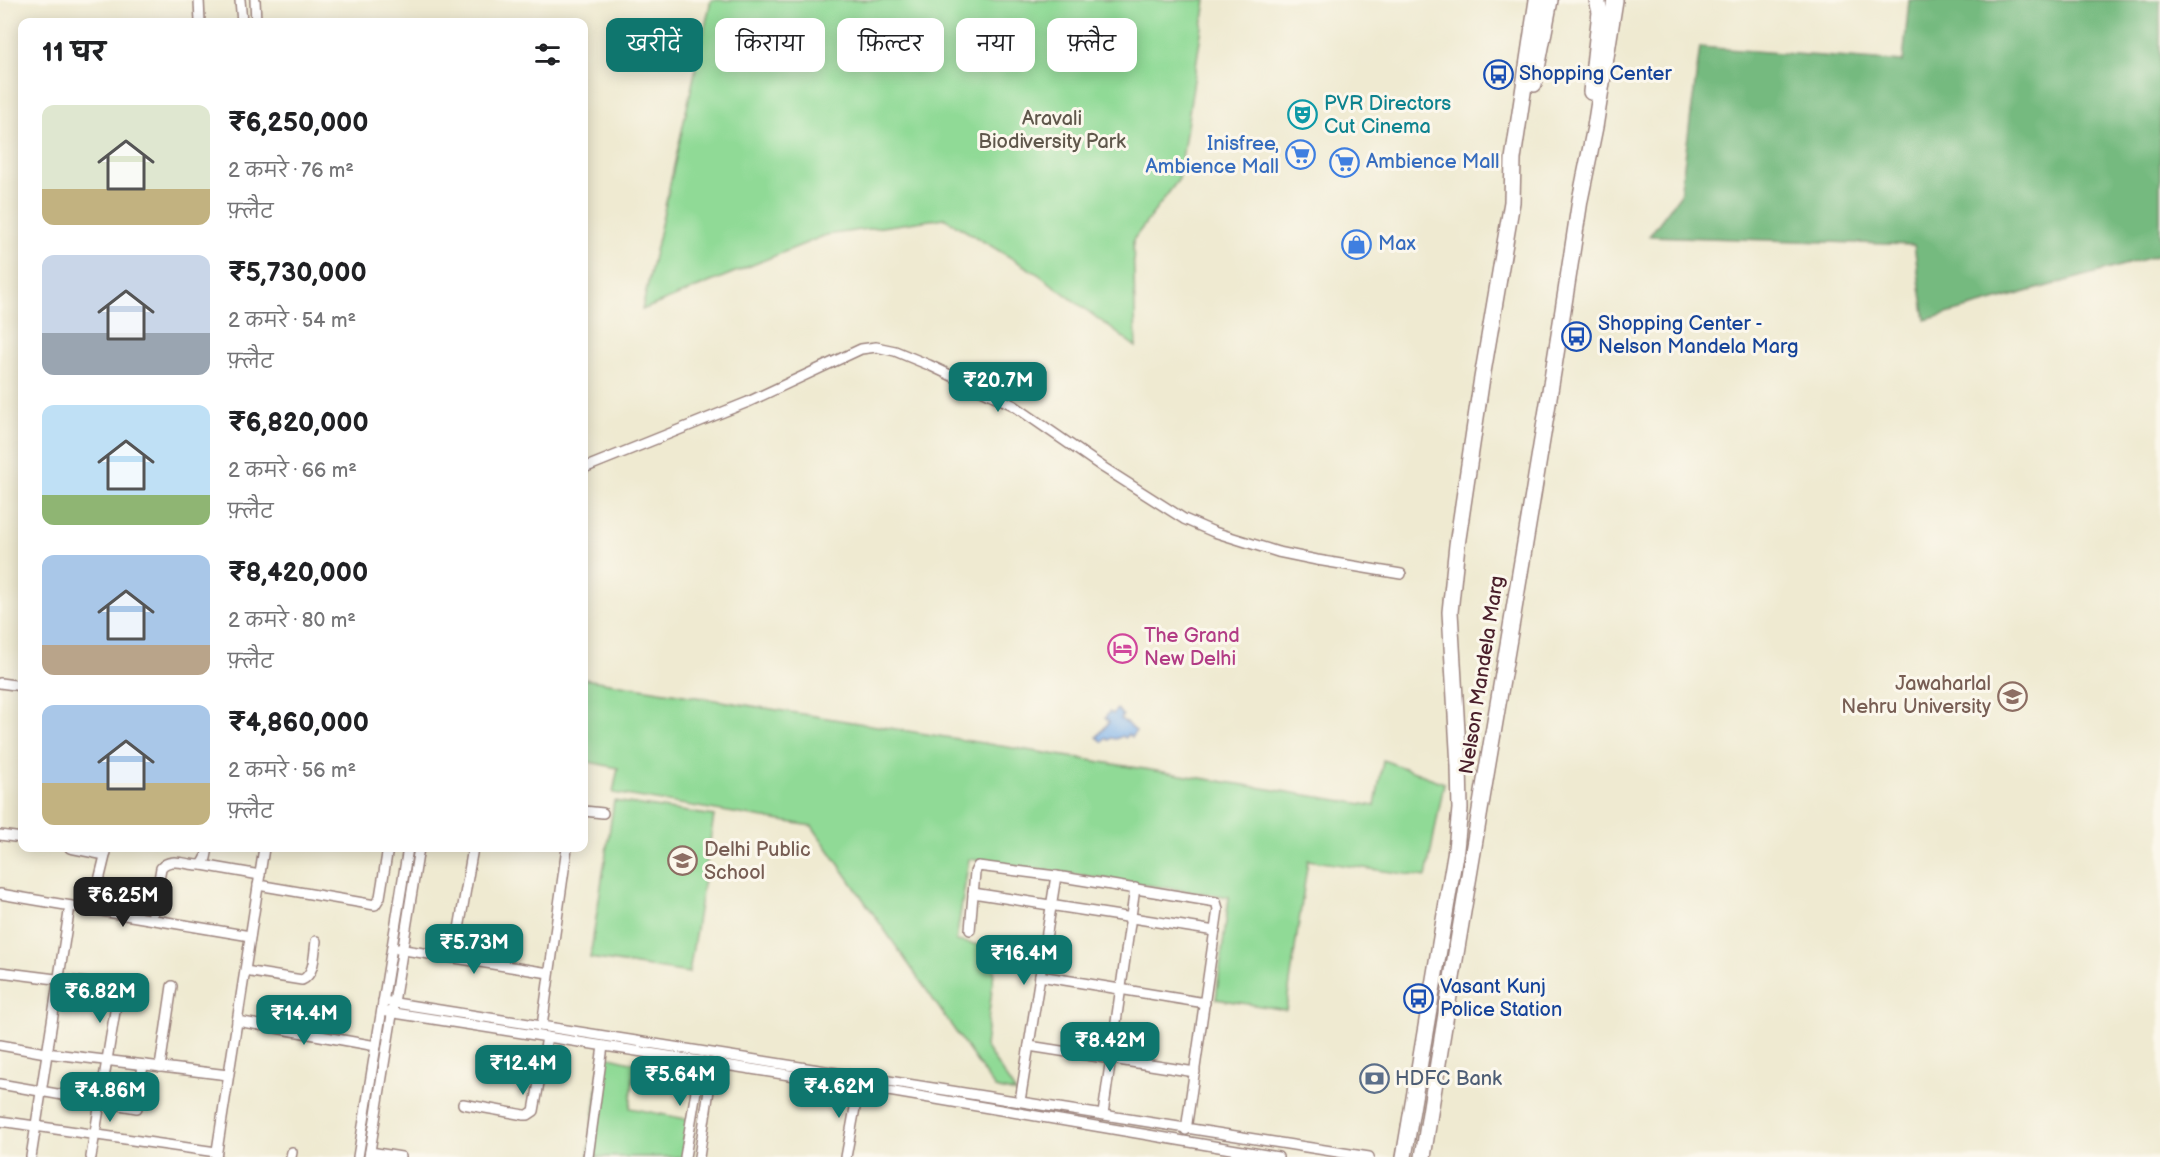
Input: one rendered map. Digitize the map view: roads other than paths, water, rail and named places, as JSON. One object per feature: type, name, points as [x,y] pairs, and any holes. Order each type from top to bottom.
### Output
[{"type":"main road","name":"Nelson Mandela Marg","points":[[1512,202],[1513,159],[1537,0]]},
{"type":"main road","name":"Nelson Mandela Marg","points":[[1404,1157],[1456,849],[1460,809],[1450,612],[1457,545],[1512,202],[1550,0]]},
{"type":"main road","name":"Nelson Mandela Marg","points":[[1580,200],[1600,12],[1598,0]]},
{"type":"main road","name":"Nelson Mandela Marg","points":[[1423,1157],[1615,0]]},
{"type":"street","points":[[199,0],[200,18]]},
{"type":"street","points":[[240,0],[242,18]]},
{"type":"street","points":[[255,0],[256,18]]},
{"type":"street","points":[[588,466],[748,402],[846,355],[861,349],[876,347],[895,351],[929,364],[1013,405],[1104,468],[1184,519],[1214,532],[1278,552],[1401,574]]},
{"type":"street","points":[[0,682],[18,685]]},
{"type":"street","points":[[588,811],[603,813]]},
{"type":"street","points":[[0,835],[18,837]]},
{"type":"street","points":[[92,909],[106,852]]},
{"type":"street","points":[[202,866],[207,852]]},
{"type":"street","points":[[0,1121],[216,1155],[263,852]]},
{"type":"street","points":[[258,885],[375,905],[380,897],[387,852]]},
{"type":"street","points":[[358,1157],[407,852]]},
{"type":"street","points":[[401,1157],[370,1154],[418,852]]},
{"type":"street","points":[[454,958],[472,852]]},
{"type":"street","points":[[542,1026],[566,852]]},
{"type":"street","points":[[152,919],[160,868],[164,864],[173,862],[260,875]]},
{"type":"street","points":[[970,930],[975,870],[978,866],[1213,900],[1218,909],[1185,1140]]},
{"type":"street","points":[[1020,1101],[1056,876]]},
{"type":"street","points":[[1103,1114],[1135,888]]},
{"type":"street","points":[[973,893],[1215,931]]},
{"type":"street","points":[[0,894],[250,936]]},
{"type":"street","points":[[32,1157],[70,906]]},
{"type":"street","points":[[244,970],[306,979],[311,972],[316,941]]},
{"type":"street","points":[[392,949],[549,973]]},
{"type":"street","points":[[0,974],[59,978],[119,987],[91,1157]]},
{"type":"street","points":[[1040,976],[1205,1003]]},
{"type":"street","points":[[160,1067],[172,986]]},
{"type":"street","points":[[382,1006],[547,1037],[859,1086],[1278,1157]]},
{"type":"street","points":[[393,1008],[542,1026],[1369,1157]]},
{"type":"street","points":[[237,1020],[376,1046]]},
{"type":"street","points":[[463,1104],[524,1115],[532,1113],[547,1037]]},
{"type":"street","points":[[0,1045],[228,1076]]},
{"type":"street","points":[[588,1157],[603,1046]]},
{"type":"street","points":[[1029,1046],[1195,1072]]},
{"type":"street","points":[[685,1157],[701,1061]]},
{"type":"street","points":[[699,1157],[713,1063]]},
{"type":"street","points":[[0,1084],[137,1108],[143,1065]]},
{"type":"street","points":[[846,1157],[859,1086]]},
{"type":"street","points":[[1069,1108],[1070,1122]]},
{"type":"water","points":[[1117,709],[1123,715],[1121,719],[1136,731],[1131,737],[1128,734],[1125,738],[1122,736],[1109,740],[1106,738],[1103,742],[1097,737],[1109,722],[1105,718],[1109,712],[1113,714]]},
{"type":"place","name":"Shopping Center","points":[[1498,74]]},
{"type":"place","name":"PVR Directors Cut Cinema","points":[[1303,115]]},
{"type":"place","name":"Inisfree, Ambience Mall","points":[[1300,155]]},
{"type":"place","name":"Ambience Mall","points":[[1345,162]]},
{"type":"place","name":"Max","points":[[1357,244]]},
{"type":"place","name":"Shopping Center - Nelson Mandela Marg","points":[[1577,336]]},
{"type":"place","name":"The Grand New Delhi","points":[[1123,648]]},
{"type":"place","name":"Jawaharlal Nehru University","points":[[2012,696]]},
{"type":"place","name":"Delhi Public School","points":[[683,861]]},
{"type":"place","name":"Vasant Kunj Police Station","points":[[1419,998]]},
{"type":"place","name":"HDFC Bank","points":[[1374,1079]]},
{"type":"park label","name":"Aravali Biodiversity Park","points":[[1052,130]]}]
